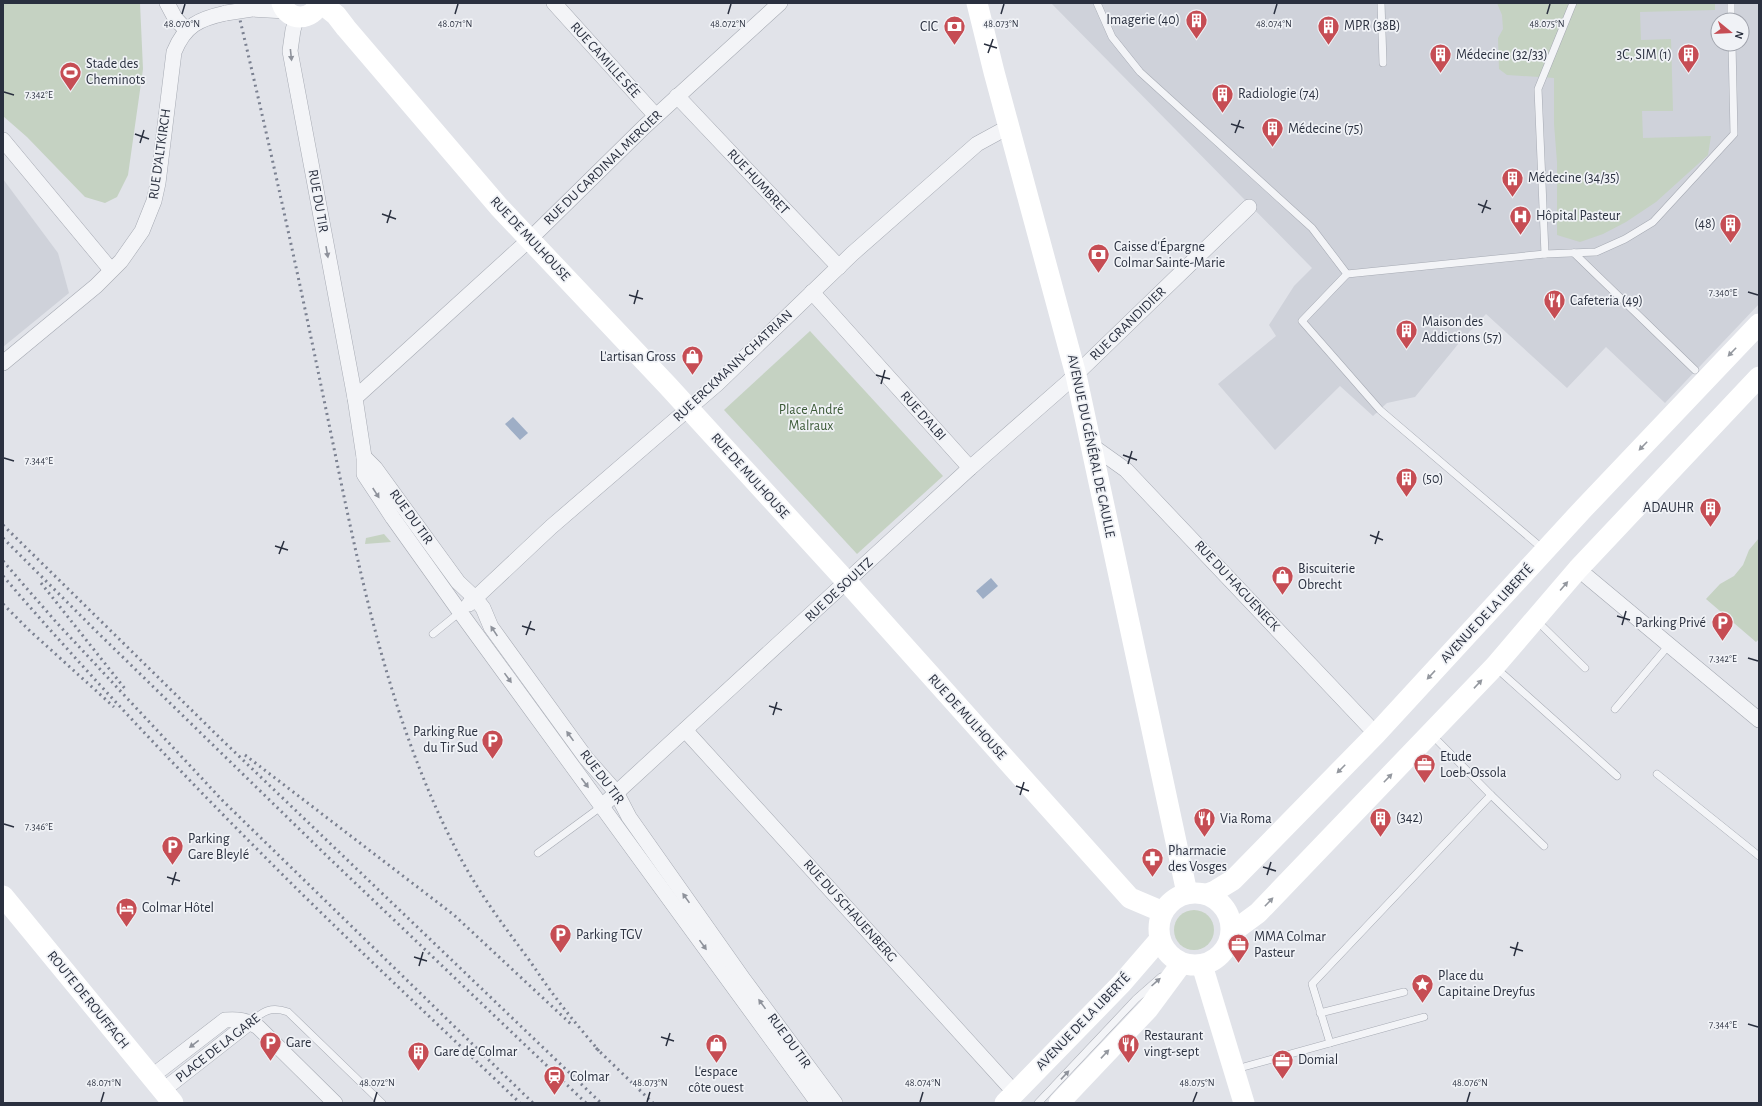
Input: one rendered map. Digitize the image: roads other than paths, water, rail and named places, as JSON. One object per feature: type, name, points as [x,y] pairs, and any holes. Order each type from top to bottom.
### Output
[{"type":"main road","name":"AVENUE DU GÉNÉRAL DE GAULLE","points":[[978,3],[994,72],[1010,126],[1076,374],[1091,445],[1197,893]]},
{"type":"main road","name":"RUE DE MULHOUSE","points":[[302,9],[336,14],[346,28],[499,207],[689,409],[847,582],[1130,898],[1163,912]]},
{"type":"main road","name":"AVENUE DE LA LIBERTÉ","points":[[1197,893],[1215,891],[1233,880],[1376,734],[1584,508],[1759,324]]},
{"type":"main road","points":[[1059,1103],[1148,1009],[1187,963],[1222,954],[1232,934],[1258,913],[1495,666],[1578,569],[1759,377]]},
{"type":"main road","points":[[1232,934],[1227,909],[1197,893],[1177,897],[1169,904],[1163,912],[1159,933],[1160,939],[1167,952],[1187,963],[1234,1069],[1244,1103]]},
{"type":"main road","name":"ROUTE DE ROUFFACH","points":[[3,896],[162,1090]]},
{"type":"main road","name":"AVENUE DE LA LIBERTÉ","points":[[1010,1098],[1122,983],[1160,939]]},
{"type":"street","points":[[167,3],[175,18],[186,30]]},
{"type":"street","name":"RUE CAMILLE SÉE","points":[[554,3],[656,116]]},
{"type":"street","name":"RUE DU CARDINAL MERCIER","points":[[355,398],[530,239],[656,116],[776,4]]},
{"type":"street","name":"RUE D'ALTKIRCH","points":[[3,363],[96,286],[121,261],[142,231],[154,201],[158,183],[173,58],[179,40],[186,30],[207,17],[256,6],[302,9]]},
{"type":"street","name":"RUE DU TIR","points":[[302,9],[293,30],[290,51],[355,398],[364,457],[364,474],[460,612],[602,806],[739,984],[813,1086],[834,1103]]},
{"type":"street","name":"RUE HUMBRET","points":[[677,96],[839,267]]},
{"type":"street","name":"RUE ERCKMANN-CHATRIAN","points":[[460,612],[551,527],[717,384],[839,267],[977,144],[1010,126]]},
{"type":"street","points":[[3,140],[111,270]]},
{"type":"street","name":"RUE GRANDIDIER","points":[[1076,374],[1249,207]]},
{"type":"street","name":"RUE D'ALBI","points":[[812,292],[970,468]]},
{"type":"street","name":"RUE DE SOULTZ","points":[[602,806],[970,468],[1076,374]]},
{"type":"street","name":"RUE DU HAGUENECK","points":[[1091,445],[1126,470],[1376,734]]},
{"type":"street","name":"RUE DU TIR","points":[[364,457],[375,468],[458,582],[483,608],[491,627],[586,758],[616,792],[629,817],[739,984]]},
{"type":"street","points":[[1578,569],[1759,720]]},
{"type":"street","name":"RUE DU SCHAUENBERG","points":[[685,730],[1010,1098]]},
{"type":"street","points":[[250,1022],[258,1027],[336,1103]]},
{"type":"street","name":"PLACE DE LA GARE","points":[[162,1090],[250,1022]]},
{"type":"street","name":"RUE DU TIR","points":[[813,1086],[818,1103]]},
{"type":"lane","points":[[1097,3],[1112,37],[1140,72],[1312,228],[1347,274]]},
{"type":"lane","points":[[1381,3],[1383,63]]},
{"type":"lane","points":[[1545,254],[1538,89],[1573,3]]},
{"type":"lane","points":[[1546,551],[1380,410],[1302,321],[1347,274],[1545,254],[1596,252],[1625,239],[1653,222],[1734,134],[1732,52]]},
{"type":"lane","points":[[1574,253],[1695,370]]},
{"type":"lane","points":[[433,634],[460,612]]},
{"type":"lane","points":[[1535,619],[1585,668]]},
{"type":"lane","points":[[1615,709],[1669,645]]},
{"type":"lane","points":[[1495,666],[1618,776]]},
{"type":"lane","points":[[1430,734],[1544,846]]},
{"type":"lane","points":[[1657,774],[1759,856]]},
{"type":"lane","points":[[1330,1043],[1312,984],[1491,795]]},
{"type":"lane","points":[[538,853],[602,806]]},
{"type":"lane","points":[[1038,1103],[1136,999],[1187,963]]},
{"type":"lane","points":[[1320,1013],[1404,992]]},
{"type":"lane","name":"PLACE DE LA GARE","points":[[250,1022],[263,1012],[277,1008],[288,1012],[382,1103]]},
{"type":"lane","points":[[1234,1069],[1424,1018]]},
{"type":"water","points":[[513,417],[528,433],[520,440],[505,424]]},
{"type":"water","points":[[991,578],[998,586],[983,599],[976,591]]},
{"type":"railway","points":[[236,3],[292,248],[361,573],[392,690],[412,748],[434,804],[461,859],[476,885],[552,993],[599,1051]]},
{"type":"railway","points":[[3,525],[220,738],[601,1103]]},
{"type":"railway","points":[[3,538],[95,630],[328,857],[586,1103]]},
{"type":"railway","points":[[3,561],[56,622],[223,801],[533,1103]]},
{"type":"railway","points":[[3,576],[111,697],[222,814],[325,917],[520,1103]]},
{"type":"railway","points":[[41,583],[126,690]]},
{"type":"railway","points":[[3,604],[29,630],[114,707]]},
{"type":"railway","points":[[245,755],[454,915],[573,1026]]},
{"type":"railway","points":[[596,1048],[653,1103]]},
{"type":"place","name":"Imagerie (40)","points":[[1196,40]]},
{"type":"place","name":"CIC","points":[[954,46]]},
{"type":"place","name":"MPR (38B)","points":[[1328,46]]},
{"type":"place","name":"Médecine (32/33)","points":[[1440,74]]},
{"type":"place","name":"3C, SIM (1)","points":[[1688,74]]},
{"type":"place","name":"Stade des Cheminots","points":[[71,92]]},
{"type":"place","name":"Radiologie (74)","points":[[1223,114]]},
{"type":"place","name":"Médecine (75)","points":[[1273,148]]},
{"type":"place","name":"Médecine (34/35)","points":[[1513,198]]},
{"type":"place","name":"Hôpital Pasteur","points":[[1520,236]]},
{"type":"place","name":"(48)","points":[[1731,244]]},
{"type":"place","name":"Caisse d'Épargne Colmar Sainte-Marie","points":[[1099,274]]},
{"type":"place","name":"Cafeteria (49)","points":[[1555,320]]},
{"type":"place","name":"Maison des Addictions (57)","points":[[1406,350]]},
{"type":"place","name":"L'artisan Gross","points":[[692,376]]},
{"type":"place","name":"(50)","points":[[1406,498]]},
{"type":"place","name":"ADAUHR","points":[[1710,528]]},
{"type":"place","name":"Biscuiterie Obrecht","points":[[1282,596]]},
{"type":"place","name":"Parking Privé","points":[[1722,642]]},
{"type":"place","name":"Parking Rue du Tir Sud","points":[[493,760]]},
{"type":"place","name":"Etude Loeb-Ossola","points":[[1424,784]]},
{"type":"place","name":"Via Roma","points":[[1205,838]]},
{"type":"place","name":"(342)","points":[[1380,838]]},
{"type":"place","name":"Parking Gare Bleylé","points":[[172,866]]},
{"type":"place","name":"Pharmacie des Vosges","points":[[1153,878]]},
{"type":"place","name":"Colmar Hôtel","points":[[126,928]]},
{"type":"place","name":"Parking TGV","points":[[561,954]]},
{"type":"place","name":"MMA Colmar Pasteur","points":[[1239,964]]},
{"type":"place","name":"Place du Capitaine Dreyfus","points":[[1423,1004]]},
{"type":"place","name":"Gare","points":[[270,1062]]},
{"type":"place","name":"L'espace côte ouest","points":[[716,1064]]},
{"type":"place","name":"Restaurant vingt-sept","points":[[1129,1064]]},
{"type":"place","name":"Gare de Colmar","points":[[418,1072]]},
{"type":"place","name":"Domial","points":[[1282,1080]]},
{"type":"place","name":"Colmar","points":[[554,1096]]},
{"type":"park label","name":"Place André Malraux","points":[[811,418]]}]
